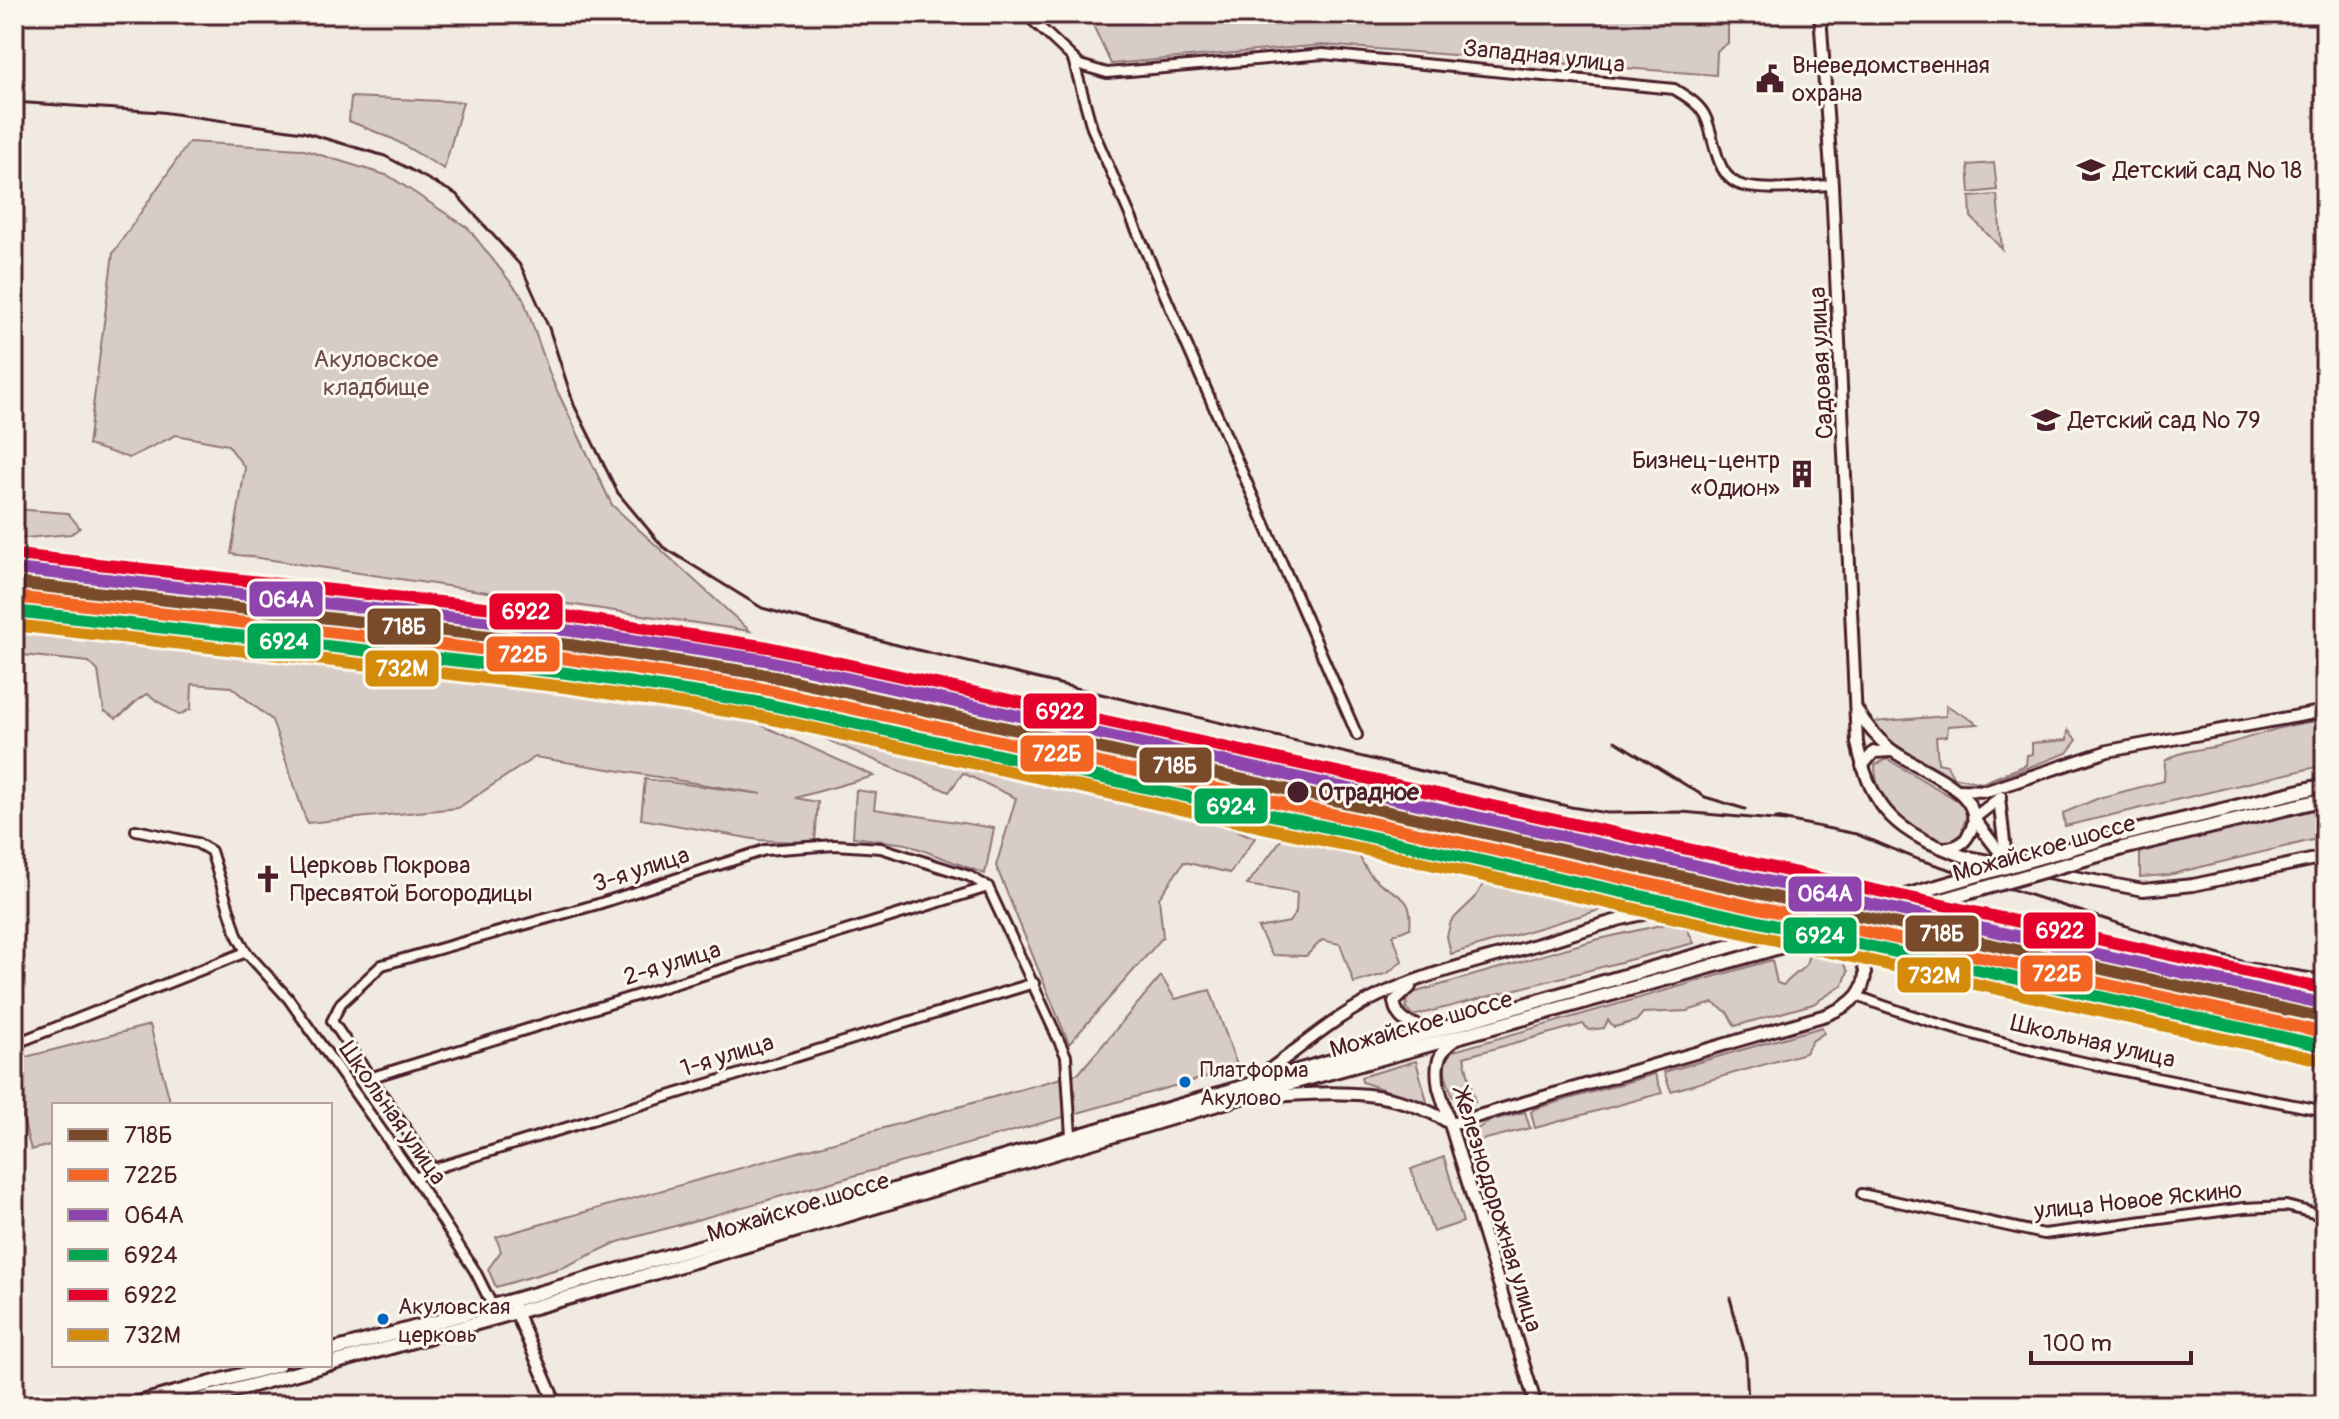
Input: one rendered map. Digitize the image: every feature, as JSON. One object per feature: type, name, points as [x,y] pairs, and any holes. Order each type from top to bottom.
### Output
[{"type":"main road","name":"Можайское шоссе","points":[[332,1363],[440,1333],[1071,1136],[1433,1029],[2100,840],[2325,785]]},
{"type":"main road","name":"Можайское шоссе","points":[[332,1350],[487,1308],[514,1308],[1238,1098],[2123,848],[2325,799]]},
{"type":"main road","points":[[131,1405],[271,1367]]},
{"type":"main road","name":"Можайское шоссе","points":[[181,1405],[317,1367]]},
{"type":"street","name":"Западная улица","points":[[1026,14],[1080,65],[1107,73],[1323,54],[1674,89],[1694,101],[1705,116],[1723,171],[1740,185],[1759,188],[1832,185]]},
{"type":"street","name":"Садовая улица","points":[[1820,14],[1832,185],[1857,743],[1872,792],[1894,822],[1938,847],[2143,890],[2193,885],[2325,857]]},
{"type":"street","points":[[1072,58],[1092,128],[1357,735]]},
{"type":"street","points":[[1857,710],[1891,751],[1957,790],[1971,805],[1974,818],[2008,862]]},
{"type":"street","points":[[1957,790],[1987,791],[2069,761],[2108,751],[2325,711]]},
{"type":"street","points":[[1862,766],[1874,752],[1891,751]]},
{"type":"street","points":[[1938,847],[1951,848],[1964,842],[1974,818],[2017,782]]},
{"type":"street","points":[[1999,798],[2008,862]]},
{"type":"street","name":"Школьная улица","points":[[136,830],[197,843],[211,851],[237,935],[246,952],[288,998],[415,1178],[475,1271],[487,1308]]},
{"type":"street","name":"3-я улица","points":[[369,1078],[332,1021],[341,1003],[382,965],[598,904],[765,850],[835,845],[881,848],[969,876],[988,887]]},
{"type":"street","points":[[988,887],[1066,1056],[1071,1136]]},
{"type":"street","name":"2-я улица","points":[[369,1078],[988,887]]},
{"type":"street","points":[[1238,1098],[1350,1092],[1393,1097],[1451,1124],[1826,1015],[1857,996],[1864,981],[1863,962],[1850,945],[1837,937],[1740,911],[1700,906],[1594,928],[1422,979],[1362,1004],[1250,1083]]},
{"type":"street","points":[[14,1044],[246,952]]},
{"type":"street","points":[[1422,979],[1401,993],[1394,1002],[1397,1014],[1408,1024],[1433,1029]]},
{"type":"street","name":"1-я улица","points":[[415,1178],[433,1169],[1034,983]]},
{"type":"street","name":"Школьная улица","points":[[1857,996],[1910,1016],[2006,1043],[2325,1111]]},
{"type":"street","name":"Железнодорожная улица","points":[[1461,1035],[1442,1048],[1438,1058],[1439,1088],[1536,1405]]},
{"type":"street","points":[[369,1078],[433,1169]]},
{"type":"street","name":"улица Новое Яскино","points":[[1862,1194],[2044,1234],[2244,1208],[2286,1206],[2325,1216]]},
{"type":"street","points":[[514,1308],[556,1405]]},
{"type":"green space","points":[[1088,14],[1757,14],[1757,20],[1728,25],[1728,43],[1717,51],[1716,75],[1323,45],[1111,64]]},
{"type":"green space","points":[[351,97],[463,102],[444,169],[393,139],[349,121]]},
{"type":"green space","name":"Акуловское кладбище","points":[[189,142],[301,149],[389,176],[468,228],[523,298],[552,380],[612,505],[750,631],[231,554],[245,468],[228,445],[176,435],[129,458],[88,445],[113,253]]},
{"type":"green space","points":[[1994,163],[1997,190],[1970,193],[1968,165]]},
{"type":"green space","points":[[1997,195],[2002,249],[1971,217],[1970,197]]},
{"type":"green space","points":[[14,509],[68,513],[80,528],[71,534],[14,539]]},
{"type":"green space","points":[[14,598],[625,674],[708,701],[874,776],[795,798],[818,802],[815,843],[759,840],[641,819],[645,779],[762,794],[535,757],[458,808],[307,823],[272,720],[231,687],[192,684],[191,709],[179,715],[147,694],[116,718],[104,711],[98,671],[89,662],[14,654]]},
{"type":"green space","points":[[717,674],[1044,749],[1255,838],[1230,873],[1184,862],[1159,898],[1163,937],[1069,1044],[996,866],[1016,798],[963,773],[949,792],[711,690]]},
{"type":"green space","points":[[1946,705],[1978,724],[1948,726],[1947,736],[1936,737],[1938,763],[1947,765],[1953,777],[1982,783],[2026,765],[2027,755],[2032,754],[2032,743],[2067,740],[2068,730],[2077,740],[2067,753],[1978,786],[1959,786],[1882,736],[1872,722],[1946,716]]},
{"type":"green space","points":[[2325,720],[2325,765],[2065,826],[2063,813],[2099,798],[2164,781],[2165,761],[2179,754]]},
{"type":"green space","points":[[1887,759],[1960,802],[1967,814],[1960,837],[1948,843],[1934,838],[1909,825],[1888,806],[1881,794],[1875,765]]},
{"type":"green space","points":[[856,790],[876,793],[874,809],[994,828],[985,874],[906,844],[853,837]]},
{"type":"green space","points":[[2325,806],[2325,837],[2168,875],[2140,877],[2140,851]]},
{"type":"green space","points":[[1284,836],[1353,836],[1368,871],[1405,901],[1409,907],[1410,928],[1393,935],[1402,961],[1388,973],[1354,983],[1340,944],[1322,940],[1306,956],[1272,955],[1258,928],[1289,922],[1296,912],[1297,893],[1247,885]]},
{"type":"green space","points":[[1505,860],[1665,883],[1671,891],[1670,895],[1603,909],[1451,954],[1447,936],[1451,921],[1475,898],[1495,864]]},
{"type":"green space","points":[[1683,920],[1694,943],[1413,1016],[1406,1008],[1407,999],[1413,993],[1595,940]]},
{"type":"green space","points":[[1826,946],[1836,951],[1848,971],[1843,985],[1813,1004],[1735,1026],[1727,1012],[1713,1003],[1687,1011],[1643,1013],[1636,1021],[1614,1027],[1608,1020],[1604,1028],[1589,1030],[1583,1024],[1464,1057],[1475,1102],[1453,1097],[1445,1068],[1450,1052],[1772,960],[1777,983],[1783,985],[1806,965],[1810,950]]},
{"type":"green space","points":[[1161,976],[1175,999],[1210,990],[1238,1068],[618,1242],[564,1267],[496,1287],[488,1269],[501,1251],[496,1237],[1079,1073]]},
{"type":"green space","points":[[150,1025],[170,1103],[52,1103],[52,1145],[31,1150],[14,1086],[14,1060]]},
{"type":"green space","points":[[1822,1027],[1824,1033],[1812,1041],[1805,1053],[1671,1091],[1664,1072]]},
{"type":"green space","points":[[1416,1061],[1428,1105],[1362,1082],[1361,1077]]},
{"type":"green space","points":[[1655,1074],[1662,1093],[1535,1128],[1531,1112],[1534,1109]]},
{"type":"green space","points":[[1525,1112],[1530,1128],[1470,1143],[1472,1132],[1492,1120]]},
{"type":"green space","points":[[1444,1157],[1463,1222],[1433,1232],[1411,1169]]},
{"type":"railway","points":[[14,102],[161,112],[303,132],[385,156],[456,194],[521,266],[549,328],[574,405],[618,493],[663,547],[762,608],[893,644],[1571,807],[1607,813],[1682,812],[1786,821]]},
{"type":"railway","points":[[1615,741],[1705,797],[1745,809]]},
{"type":"railway","points":[[1776,818],[1856,834],[1917,859],[2245,962],[2325,975]]},
{"type":"railway","points":[[1730,1298],[1746,1358],[1748,1405]]},
{"type":"transit line","name":"6922","points":[[17,555],[574,617],[768,647],[2325,989]]},
{"type":"transit line","name":"064А","points":[[16,569],[573,631],[765,660],[2325,1004]]},
{"type":"transit line","name":"718Б","points":[[14,583],[571,645],[762,674],[2325,1018]]},
{"type":"transit line","name":"722Б","points":[[14,597],[569,659],[759,688],[2322,1032]]},
{"type":"transit line","name":"6924","points":[[14,611],[567,673],[757,702],[2319,1045]]},
{"type":"transit line","name":"732М","points":[[14,625],[566,687],[754,715],[2316,1059]]},
{"type":"place","name":"Вневедомственная охрана","points":[[1770,79]]},
{"type":"place","name":"Детский сад № 18","points":[[2091,170]]},
{"type":"place","name":"Детский сад № 79","points":[[2046,420]]},
{"type":"place","name":"Бизнец-центр «Одион»","points":[[1802,474]]},
{"type":"place","name":"Отрадное","points":[[1298,792]]},
{"type":"place","name":"Церковь Покрова Пресвятой Богородицы","points":[[268,879]]},
{"type":"place","name":"Платформа Акулово","points":[[1185,1082]]},
{"type":"place","name":"Акуловская церковь","points":[[383,1319]]}]
